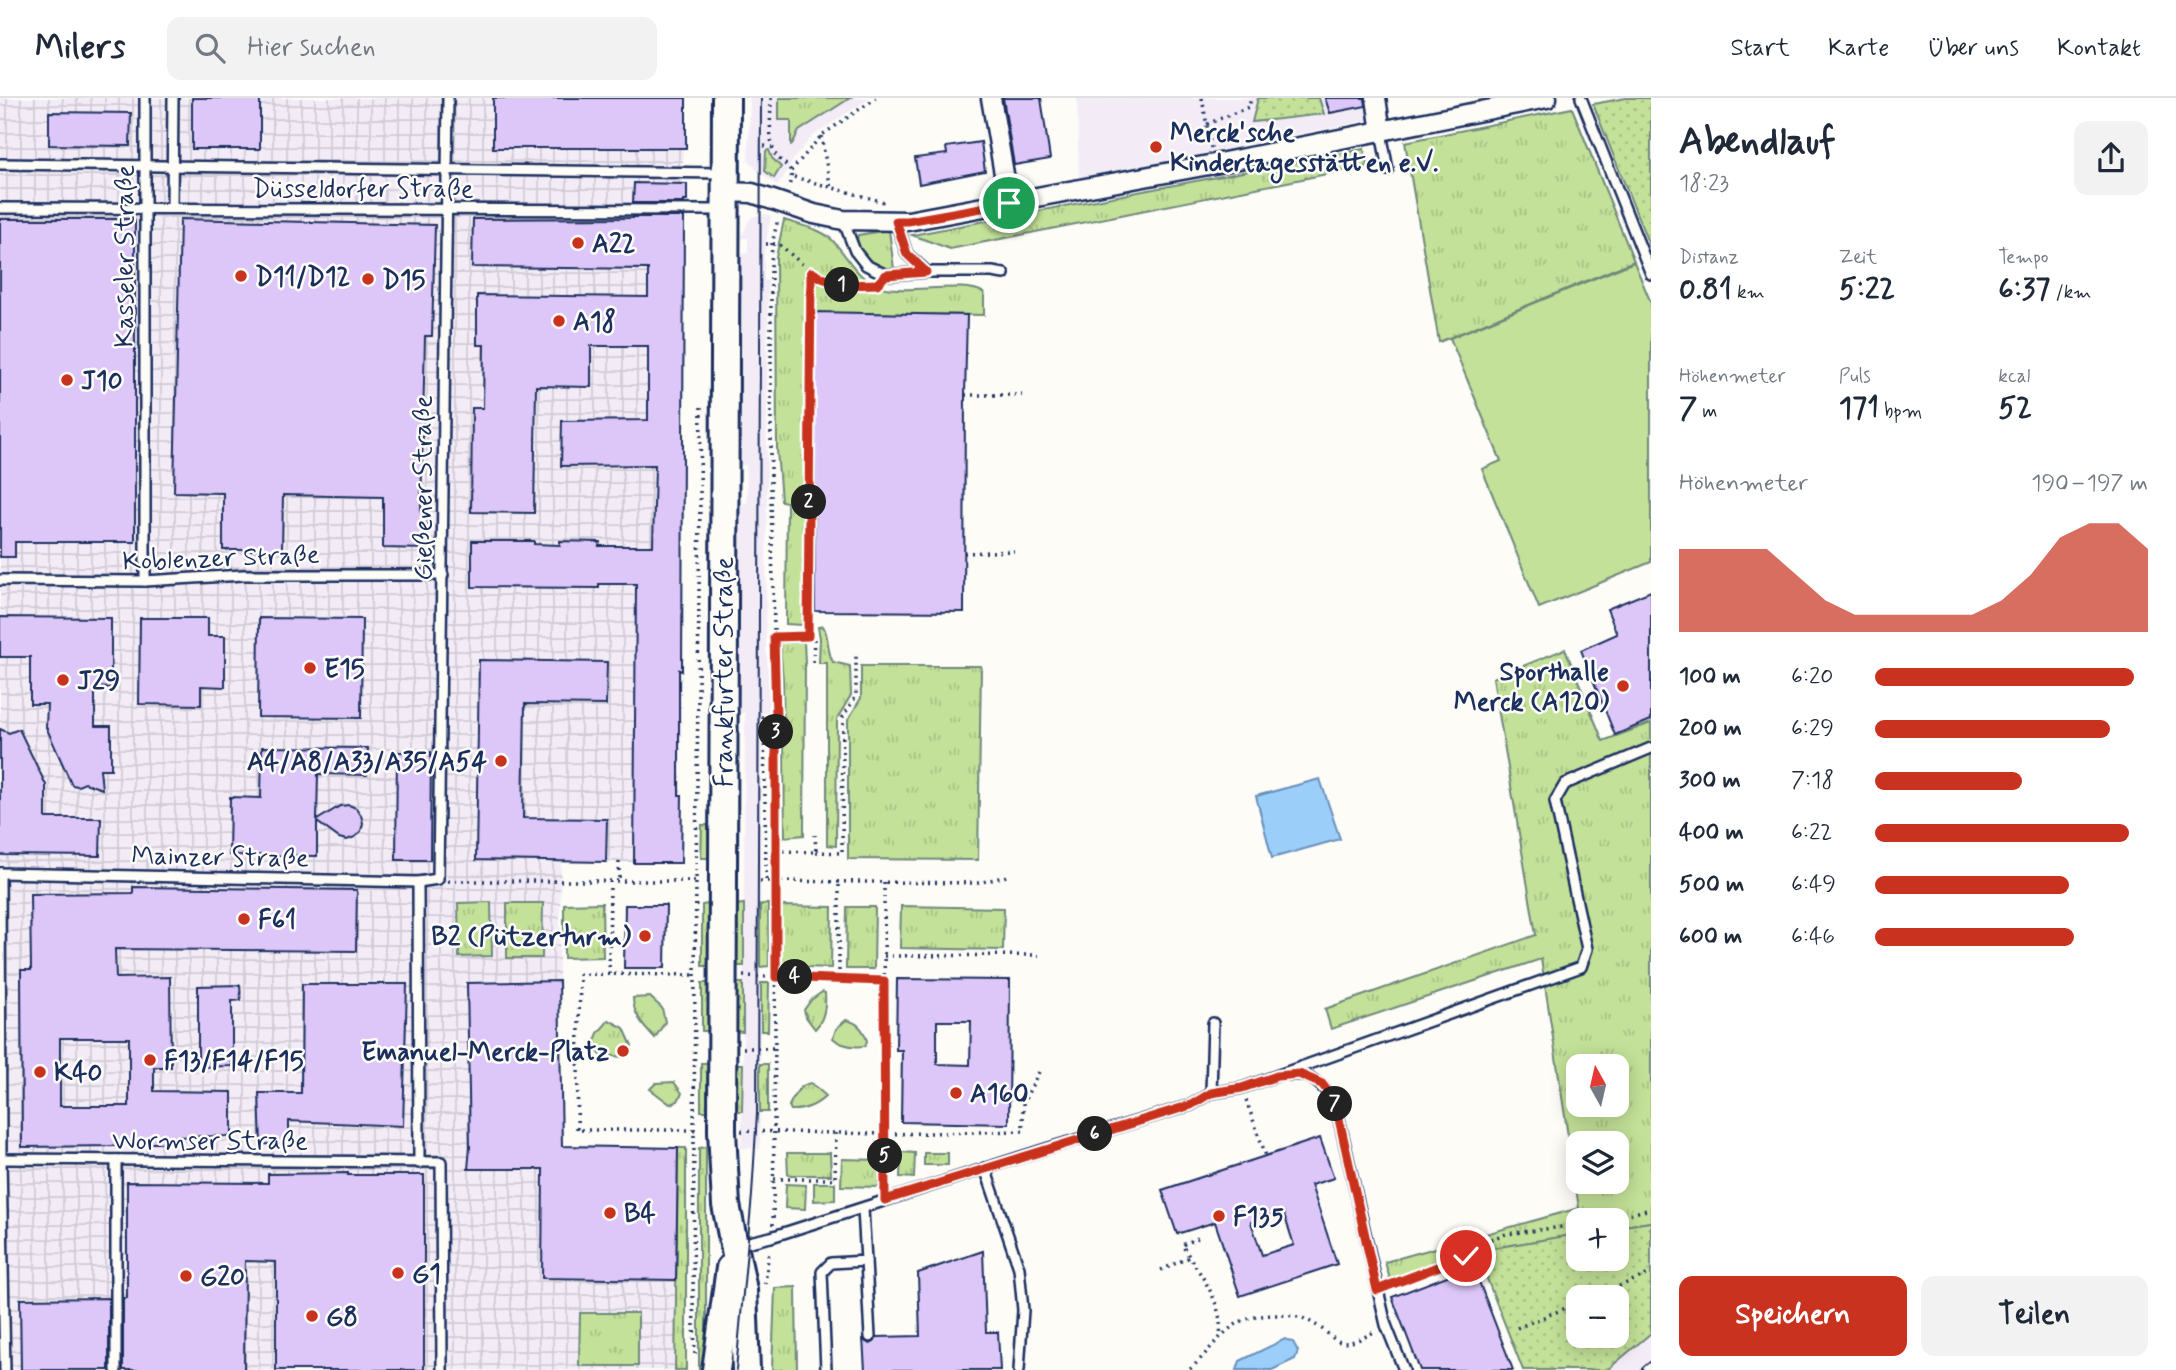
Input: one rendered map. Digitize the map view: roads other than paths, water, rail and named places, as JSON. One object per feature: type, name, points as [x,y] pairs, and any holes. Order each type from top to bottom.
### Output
[{"type":"main road","name":"Frankfurter Straße","points":[[726,98],[722,1109],[726,1205],[743,1290],[746,1370]]},
{"type":"main road","name":"Frankfurter Straße","points":[[706,1364],[733,1245]]},
{"type":"street","points":[[991,98],[1009,203]]},
{"type":"street","points":[[1376,98],[1381,132]]},
{"type":"street","points":[[726,191],[752,193],[814,214],[843,220],[895,213],[908,221],[1547,98]]},
{"type":"lane","name":"Kasseler Straße","points":[[145,98],[145,581]]},
{"type":"lane","points":[[172,208],[173,98]]},
{"type":"lane","name":"Gießener Straße","points":[[439,879],[448,98]]},
{"type":"lane","points":[[1581,98],[1651,274]]},
{"type":"lane","points":[[1381,132],[1388,170]]},
{"type":"lane","name":"Düsseldorfer Straße","points":[[0,164],[447,169],[726,191]]},
{"type":"lane","name":"Düsseldorfer Straße","points":[[0,208],[446,209],[726,191]]},
{"type":"lane","points":[[895,213],[907,254],[926,272]]},
{"type":"lane","points":[[843,220],[855,251],[866,265],[886,275],[926,272],[1004,274]]},
{"type":"lane","name":"Koblenzer Straße","points":[[0,580],[145,581],[243,575],[443,575]]},
{"type":"lane","points":[[733,1245],[771,1237],[863,1209],[985,1168],[1191,1105],[1211,1093],[1242,1088],[1581,967],[1587,950],[1555,801],[1565,784],[1651,748]]},
{"type":"lane","points":[[0,873],[0,1159],[5,1370]]},
{"type":"lane","name":"Mainzer Straße","points":[[0,873],[418,882],[439,879]]},
{"type":"lane","points":[[418,882],[419,1163],[441,1162],[442,1370]]},
{"type":"lane","points":[[1211,1093],[1213,1023]]},
{"type":"lane","points":[[1277,1076],[1299,1074],[1322,1084],[1335,1101],[1386,1325],[1405,1370]]},
{"type":"lane","name":"Wormser Straße","points":[[0,1159],[419,1163]]},
{"type":"lane","points":[[116,1160],[116,1370]]},
{"type":"lane","points":[[985,1168],[1019,1268],[1023,1310],[1019,1370]]},
{"type":"lane","points":[[863,1209],[870,1338]]},
{"type":"lane","points":[[826,1370],[822,1272],[831,1263],[866,1261]]},
{"type":"water","points":[[1320,779],[1340,839],[1272,858],[1256,796]]},
{"type":"water","points":[[1285,1339],[1293,1342],[1298,1351],[1295,1359],[1272,1370],[1237,1370],[1240,1361]]},
{"type":"tram line","points":[[736,1370],[757,1113],[761,98]]},
{"type":"railway","points":[[1645,1370],[1651,1365]]},
{"type":"place","name":"Merck'sche Kindertagesstätten e.V.","points":[[1156,147]]},
{"type":"place","name":"A22","points":[[578,243]]},
{"type":"place","name":"D11/D12","points":[[241,276]]},
{"type":"place","name":"D15","points":[[368,279]]},
{"type":"place","name":"A18","points":[[559,321]]},
{"type":"place","name":"J10","points":[[67,380]]},
{"type":"place","name":"E15","points":[[310,668]]},
{"type":"place","name":"J29","points":[[63,680]]},
{"type":"place","name":"Sporthalle Merck (A120)","points":[[1623,686]]},
{"type":"place","name":"A4/A8/A33/A35/A54","points":[[501,761]]},
{"type":"place","name":"F61","points":[[244,919]]},
{"type":"place","name":"B2 (Pützerturm)","points":[[645,936]]},
{"type":"place","name":"Emanuel-Merck-Platz","points":[[623,1051]]},
{"type":"place","name":"F13/F14/F15","points":[[150,1060]]},
{"type":"place","name":"K40","points":[[40,1072]]},
{"type":"place","name":"A160","points":[[956,1093]]},
{"type":"place","name":"B4","points":[[610,1213]]},
{"type":"place","name":"F135","points":[[1219,1216]]},
{"type":"place","name":"G1","points":[[398,1273]]},
{"type":"place","name":"G20","points":[[186,1276]]},
{"type":"place","name":"G8","points":[[312,1316]]}]
